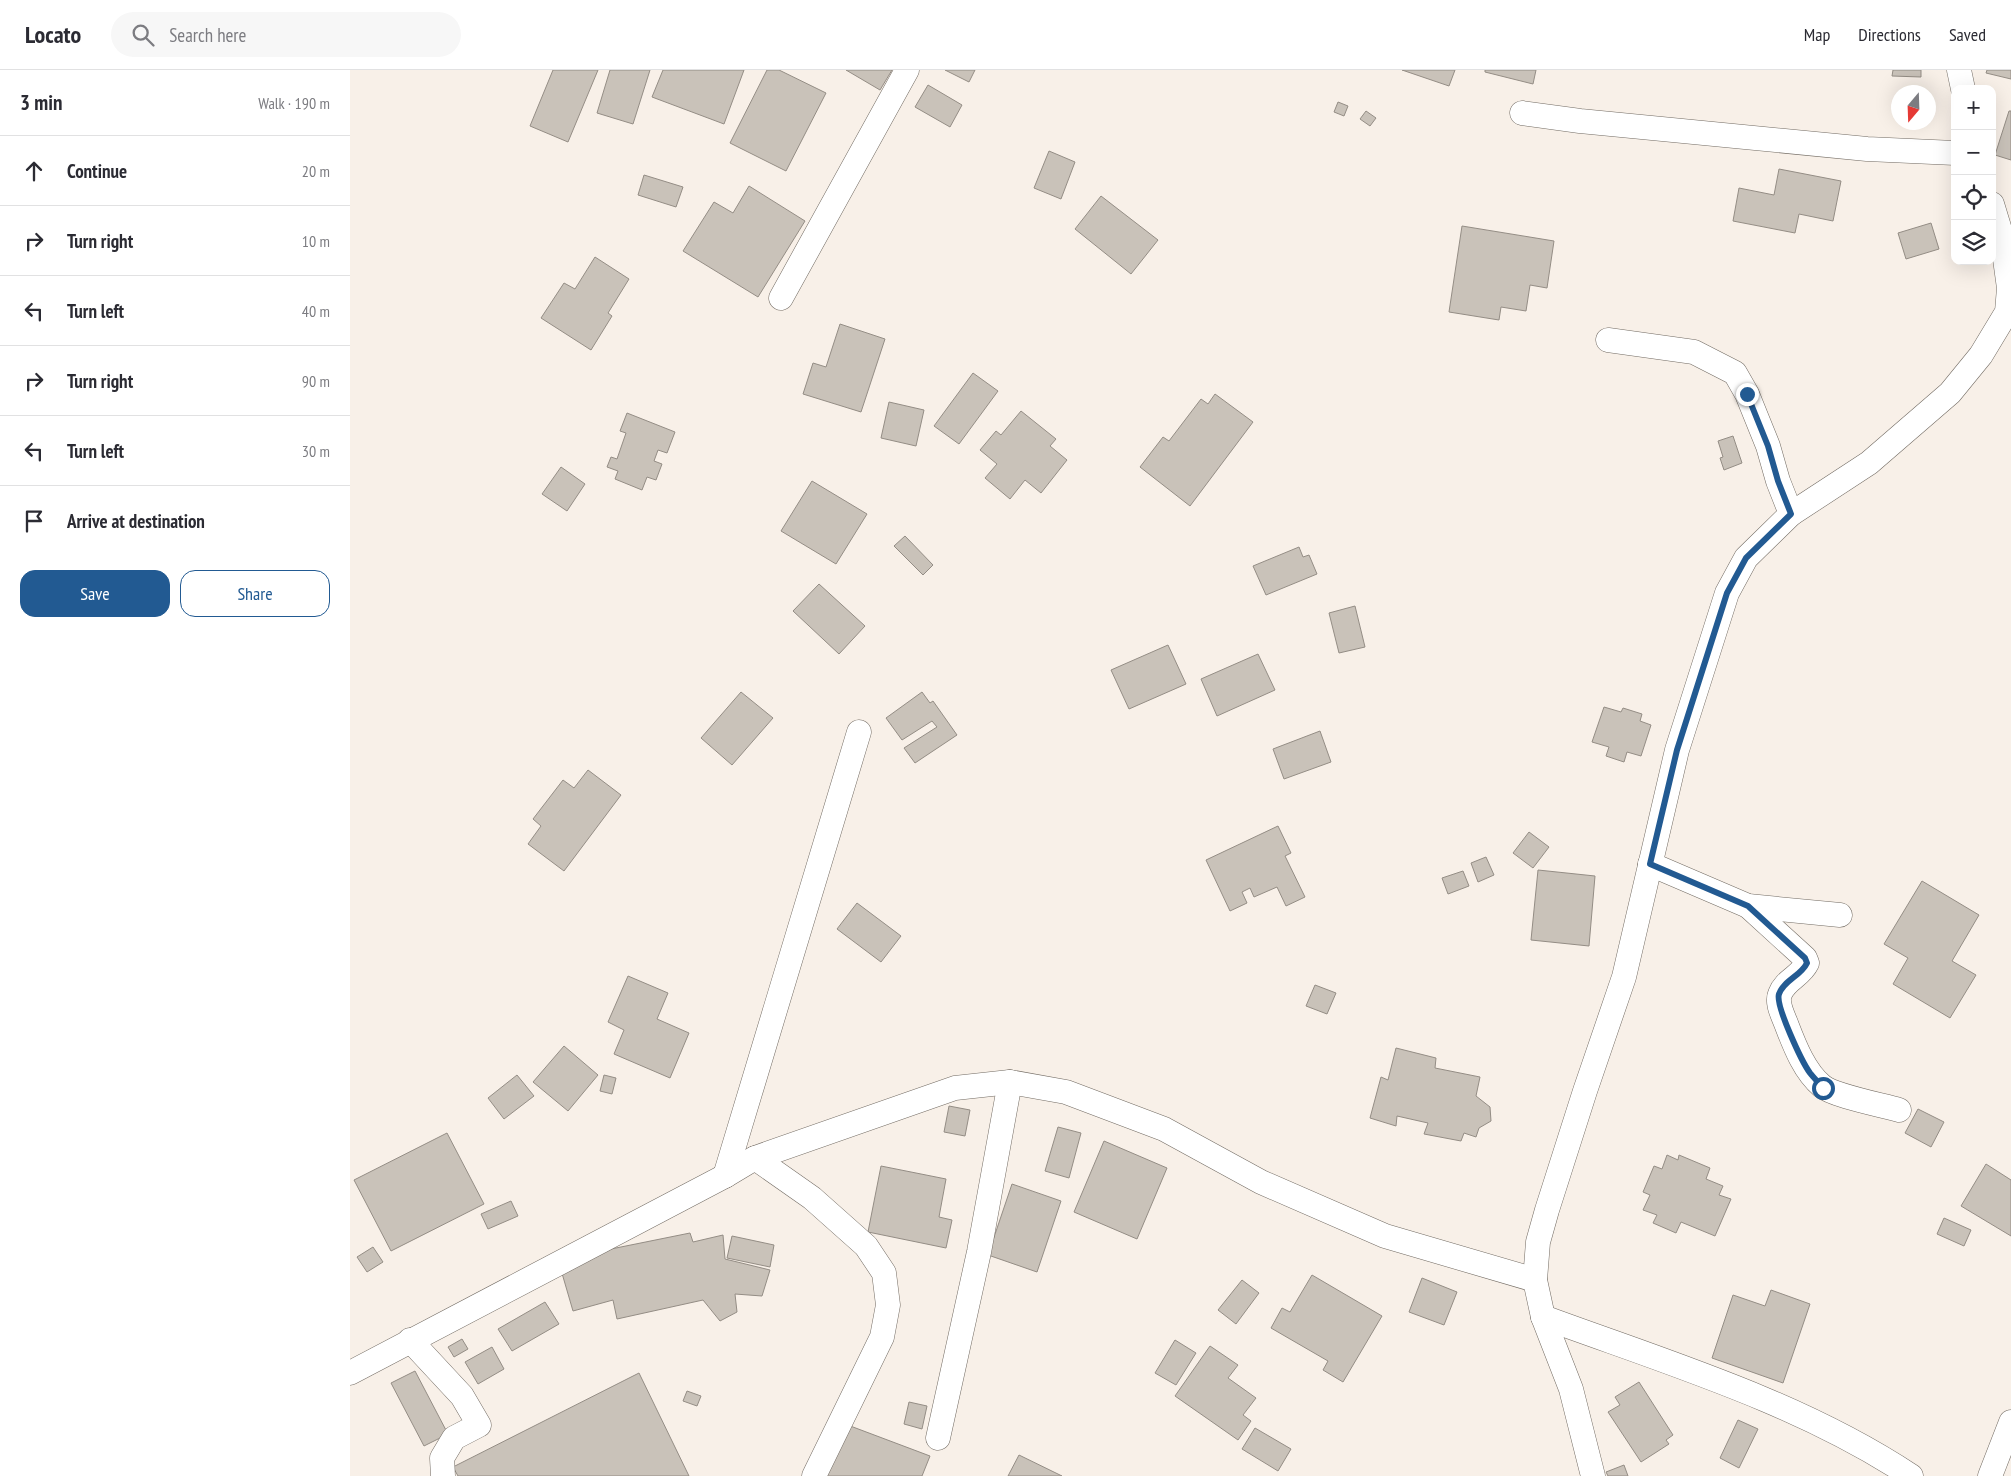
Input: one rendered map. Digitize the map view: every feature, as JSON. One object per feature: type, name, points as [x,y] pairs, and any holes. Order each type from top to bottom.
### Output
[{"type":"street","points":[[781,298],[907,70]]},
{"type":"street","points":[[1959,70],[1962,85]]},
{"type":"street","points":[[1522,113],[1867,149],[1951,152]]},
{"type":"street","points":[[1593,1476],[1571,1389],[1543,1317],[1535,1280],[1538,1242],[1624,978],[1677,750],[1727,593],[1746,558],[1791,514],[1869,463],[1908,432],[1950,393],[1981,355],[2007,312],[2010,288],[2002,237],[1996,217]]},
{"type":"street","points":[[1608,340],[1694,352],[1735,373],[1747,394],[1768,446],[1778,481],[1791,514]]},
{"type":"street","points":[[725,1176],[860,732]]},
{"type":"street","points":[[1650,864],[1748,906],[1840,915]]},
{"type":"street","points":[[1748,906],[1805,958],[1807,963],[1805,968],[1784,985],[1779,994],[1778,1002],[1792,1039],[1809,1072],[1823,1088],[1899,1110]]},
{"type":"street","points":[[350,1372],[725,1176],[755,1158],[955,1088],[1010,1082],[1066,1092],[1164,1129],[1261,1182],[1385,1236],[1535,1280]]},
{"type":"street","points":[[938,1438],[978,1252],[1010,1082]]},
{"type":"street","points":[[755,1158],[812,1198],[866,1246],[884,1273],[888,1305],[882,1337],[814,1476]]},
{"type":"street","points":[[1543,1317],[1778,1404],[1831,1429],[1911,1476]]},
{"type":"street","points":[[410,1340],[462,1396],[479,1425],[454,1438],[442,1458],[443,1476]]},
{"type":"street","points":[[1990,1476],[2011,1422]]},
{"type":"building","points":[[553,70],[598,70],[568,142],[530,126]]},
{"type":"building","points":[[610,70],[650,70],[633,124],[597,113]]},
{"type":"building","points":[[663,70],[744,70],[724,124],[652,97]]},
{"type":"building","points":[[767,70],[779,70],[826,93],[786,171],[730,143]]},
{"type":"building","points":[[846,70],[892,70],[880,90]]},
{"type":"building","points":[[945,70],[975,70],[969,82]]},
{"type":"building","points":[[1402,70],[1455,70],[1449,86]]},
{"type":"building","points":[[1485,70],[1536,70],[1533,84],[1485,72]]},
{"type":"building","points":[[1893,70],[1921,70],[1921,77],[1892,76]]},
{"type":"building","points":[[1987,70],[2011,70],[2011,79],[1986,73]]},
{"type":"building","points":[[928,85],[962,105],[950,127],[915,107]]},
{"type":"building","points":[[1338,102],[1348,106],[1344,116],[1334,112]]},
{"type":"building","points":[[1366,111],[1376,118],[1370,126],[1360,119]]},
{"type":"building","points":[[2009,111],[2011,111],[2011,160],[1996,155]]},
{"type":"building","points":[[1049,151],[1075,162],[1061,199],[1034,188]]},
{"type":"building","points":[[1779,169],[1841,181],[1833,221],[1799,214],[1795,233],[1733,221],[1739,188],[1774,195]]},
{"type":"building","points":[[644,175],[683,187],[676,207],[638,195]]},
{"type":"building","points":[[749,186],[805,221],[758,297],[683,251],[714,202],[733,213]]},
{"type":"building","points":[[1101,196],[1158,240],[1131,274],[1075,229]]},
{"type":"building","points":[[1931,223],[1939,249],[1906,259],[1898,233]]},
{"type":"building","points":[[1462,226],[1554,241],[1547,288],[1530,285],[1526,311],[1501,307],[1499,320],[1449,312]]},
{"type":"building","points":[[595,257],[629,279],[608,313],[612,316],[591,350],[541,318],[564,283],[575,289]]},
{"type":"building","points":[[840,324],[885,339],[861,412],[803,394],[813,363],[826,367]]},
{"type":"building","points":[[973,373],[998,391],[959,444],[934,426]]},
{"type":"building","points":[[1215,394],[1253,422],[1190,506],[1140,467],[1163,437],[1169,441],[1201,399],[1208,404]]},
{"type":"building","points":[[889,402],[924,410],[916,446],[881,438]]},
{"type":"building","points":[[1021,411],[1056,439],[1050,446],[1067,460],[1041,493],[1025,480],[1010,499],[985,478],[997,464],[980,450],[996,431],[1001,435]]},
{"type":"building","points":[[627,413],[675,432],[667,453],[658,450],[654,461],[662,464],[656,480],[647,477],[642,490],[615,479],[618,471],[607,467],[611,457],[617,459],[626,433],[620,431]]},
{"type":"building","points":[[1733,436],[1742,463],[1724,470],[1720,458],[1723,457],[1718,441]]},
{"type":"building","points":[[561,467],[585,484],[567,511],[542,494]]},
{"type":"building","points":[[812,481],[867,514],[836,564],[781,531]]},
{"type":"building","points":[[905,536],[933,565],[923,575],[894,546]]},
{"type":"building","points":[[1299,547],[1303,557],[1309,555],[1317,574],[1266,595],[1253,566]]},
{"type":"building","points":[[819,584],[865,626],[839,654],[793,611]]},
{"type":"building","points":[[1355,606],[1365,647],[1339,653],[1329,613]]},
{"type":"building","points":[[1168,645],[1186,684],[1129,709],[1111,670]]},
{"type":"building","points":[[1258,654],[1275,690],[1217,716],[1201,679]]},
{"type":"building","points":[[741,692],[773,718],[732,765],[701,738]]},
{"type":"building","points":[[922,692],[930,703],[933,701],[957,735],[915,763],[904,748],[937,727],[932,721],[902,740],[886,718]]},
{"type":"building","points":[[1604,707],[1621,712],[1623,708],[1642,714],[1640,721],[1651,725],[1641,756],[1627,752],[1624,762],[1606,756],[1609,747],[1592,742]]},
{"type":"building","points":[[1320,731],[1331,762],[1284,779],[1273,749]]},
{"type":"building","points":[[588,770],[621,795],[564,871],[528,844],[541,826],[533,819],[563,780],[574,788]]},
{"type":"building","points":[[1278,826],[1291,853],[1285,856],[1305,897],[1286,906],[1277,887],[1254,897],[1250,888],[1242,892],[1247,903],[1230,911],[1206,860]]},
{"type":"building","points":[[1529,832],[1549,847],[1533,868],[1513,853]]},
{"type":"building","points":[[1486,857],[1494,875],[1478,882],[1471,863]]},
{"type":"building","points":[[1538,870],[1595,876],[1589,946],[1531,940]]},
{"type":"building","points":[[1463,871],[1469,886],[1448,894],[1442,878]]},
{"type":"building","points":[[1922,881],[1979,915],[1952,961],[1976,975],[1950,1018],[1893,984],[1908,958],[1884,944]]},
{"type":"building","points":[[857,903],[901,936],[881,962],[837,929]]},
{"type":"building","points":[[628,976],[668,993],[657,1019],[689,1033],[670,1078],[614,1054],[624,1030],[608,1022]]},
{"type":"building","points":[[1315,985],[1336,993],[1327,1014],[1306,1006]]},
{"type":"building","points":[[564,1046],[598,1075],[568,1111],[533,1082]]},
{"type":"building","points":[[1396,1048],[1436,1058],[1435,1068],[1480,1077],[1476,1096],[1490,1107],[1491,1121],[1479,1128],[1476,1137],[1464,1133],[1461,1141],[1424,1134],[1428,1123],[1397,1116],[1396,1126],[1370,1118],[1381,1077],[1388,1080]]},
{"type":"building","points":[[517,1075],[534,1096],[504,1119],[488,1098]]},
{"type":"building","points":[[604,1075],[616,1078],[612,1094],[600,1091]]},
{"type":"building","points":[[949,1106],[970,1110],[965,1136],[944,1132]]},
{"type":"building","points":[[1918,1109],[1944,1122],[1931,1147],[1905,1133]]},
{"type":"building","points":[[1058,1127],[1081,1133],[1069,1178],[1045,1171]]},
{"type":"building","points":[[447,1133],[484,1204],[391,1251],[354,1180]]},
{"type":"building","points":[[1104,1141],[1167,1168],[1137,1239],[1074,1212]]},
{"type":"building","points":[[1667,1155],[1678,1160],[1679,1155],[1710,1168],[1706,1179],[1723,1186],[1719,1195],[1731,1199],[1715,1236],[1681,1222],[1676,1233],[1653,1223],[1657,1215],[1643,1210],[1650,1195],[1643,1192],[1654,1166],[1662,1169]]},
{"type":"building","points":[[1986,1164],[2011,1180],[2011,1236],[1961,1206]]},
{"type":"building","points":[[881,1166],[946,1179],[939,1217],[952,1220],[946,1248],[868,1232]]},
{"type":"building","points":[[1012,1184],[1061,1201],[1037,1272],[988,1255]]},
{"type":"building","points":[[511,1201],[518,1216],[488,1229],[481,1214]]},
{"type":"building","points":[[1944,1218],[1971,1230],[1964,1246],[1937,1234]]},
{"type":"building","points":[[690,1233],[693,1242],[723,1235],[725,1259],[770,1270],[762,1296],[735,1294],[737,1312],[720,1321],[703,1300],[617,1319],[613,1300],[573,1311],[559,1263],[611,1249]]},
{"type":"building","points":[[732,1236],[774,1245],[770,1267],[727,1258]]},
{"type":"building","points":[[373,1247],[383,1262],[367,1272],[357,1257]]},
{"type":"building","points":[[1312,1275],[1382,1316],[1343,1382],[1323,1370],[1328,1361],[1271,1328],[1282,1308],[1290,1312]]},
{"type":"building","points":[[1422,1278],[1457,1292],[1444,1325],[1409,1312]]},
{"type":"building","points":[[1242,1280],[1259,1293],[1236,1324],[1218,1310]]},
{"type":"building","points":[[1771,1290],[1810,1304],[1783,1383],[1712,1358],[1733,1295],[1765,1306]]},
{"type":"building","points":[[545,1302],[559,1324],[512,1351],[498,1329]]},
{"type":"building","points":[[462,1339],[468,1349],[454,1357],[448,1347]]},
{"type":"building","points":[[1175,1340],[1196,1353],[1176,1385],[1155,1373]]},
{"type":"building","points":[[1210,1346],[1238,1365],[1228,1378],[1256,1398],[1243,1415],[1251,1421],[1238,1440],[1175,1396]]},
{"type":"building","points":[[492,1347],[504,1369],[478,1384],[465,1362]]},
{"type":"building","points":[[415,1371],[448,1434],[424,1446],[391,1383]]},
{"type":"building","points":[[639,1373],[689,1476],[458,1476],[453,1467]]},
{"type":"building","points":[[1639,1382],[1673,1435],[1666,1440],[1669,1444],[1641,1462],[1608,1412],[1620,1405],[1615,1397]]},
{"type":"building","points":[[687,1391],[701,1396],[697,1406],[683,1401]]},
{"type":"building","points":[[909,1402],[927,1406],[922,1429],[904,1424]]},
{"type":"building","points":[[1738,1420],[1758,1429],[1739,1468],[1720,1458]]},
{"type":"building","points":[[845,1424],[930,1456],[922,1476],[826,1476]]},
{"type":"building","points":[[1255,1428],[1291,1449],[1278,1471],[1242,1449]]},
{"type":"building","points":[[1019,1455],[1062,1476],[1008,1476]]},
{"type":"building","points":[[1624,1465],[1628,1476],[1608,1476],[1606,1472]]},
{"type":"route","points":[[1747,394],[1768,446],[1778,481],[1791,514],[1746,558],[1727,593],[1677,750],[1650,864],[1748,906],[1805,958],[1807,963],[1805,968],[1784,985],[1779,994],[1778,1002],[1792,1039],[1809,1072],[1823,1088]]}]
